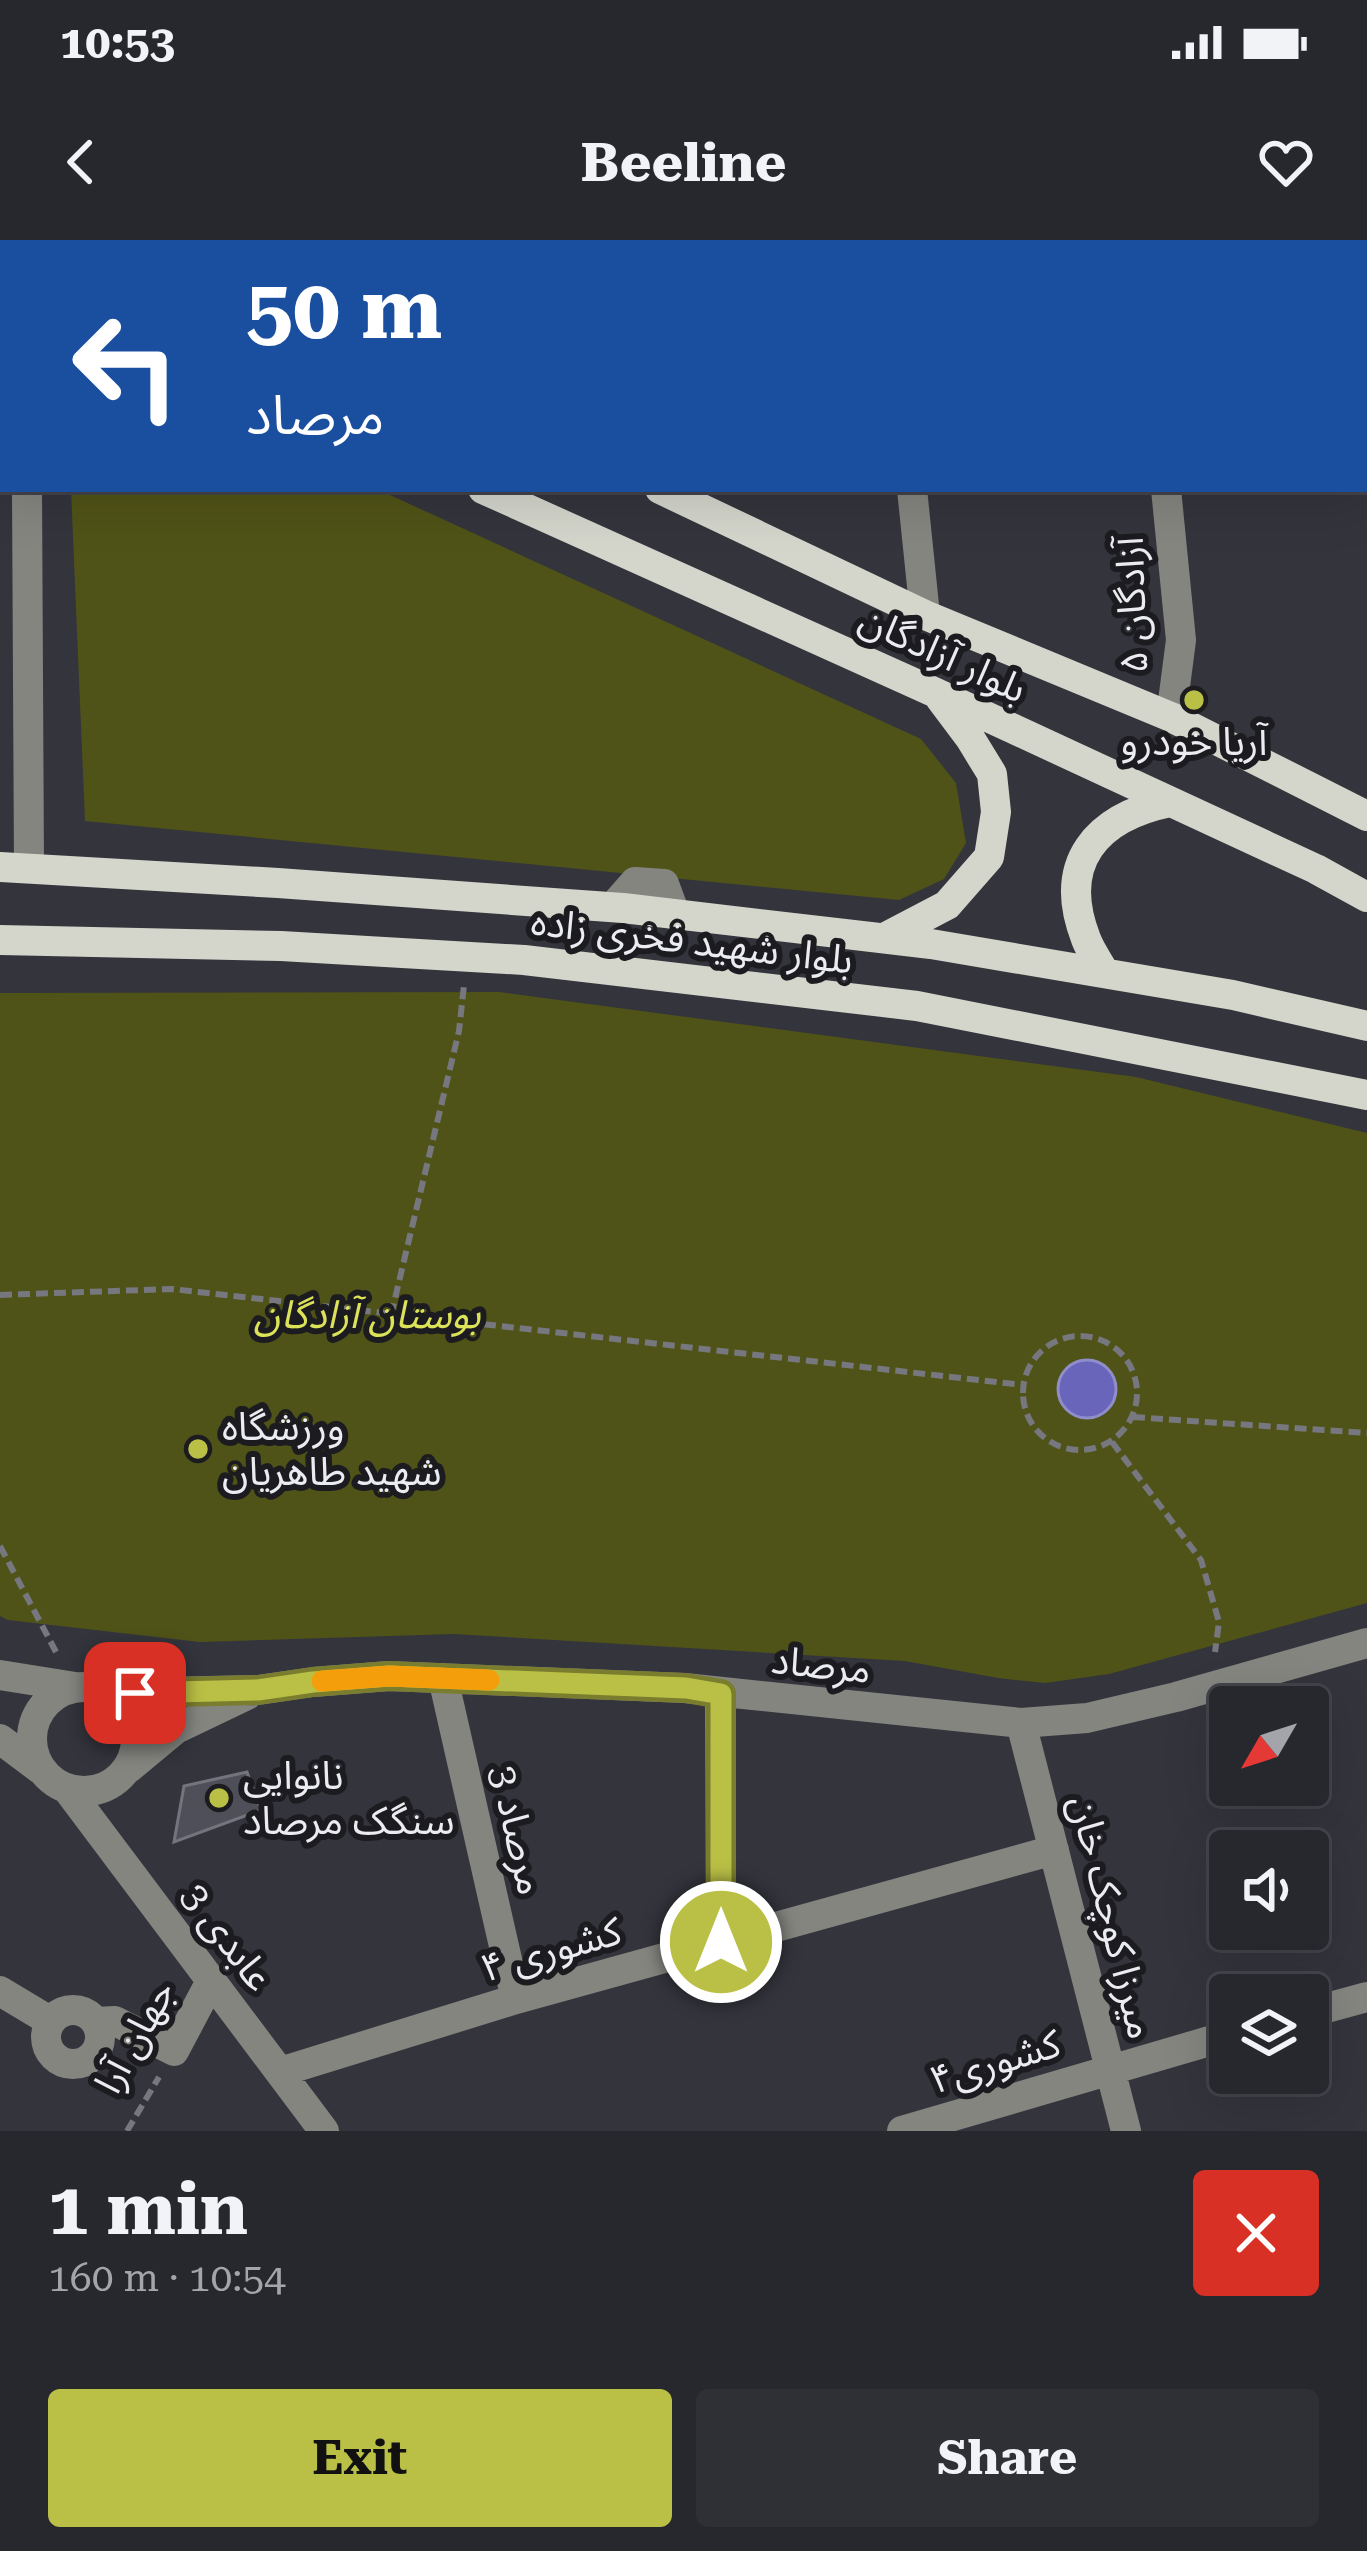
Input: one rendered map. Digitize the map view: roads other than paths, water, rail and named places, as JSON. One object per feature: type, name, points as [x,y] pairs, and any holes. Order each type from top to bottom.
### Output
[{"type":"main road","name":"بلوار آزادگان","points":[[490,492],[936,693],[1367,897]]},
{"type":"main road","name":"بلوار آزادگان","points":[[666,492],[925,615],[1171,718],[1367,816]]},
{"type":"main road","points":[[882,939],[947,905],[988,857],[996,812],[992,774],[936,693]]},
{"type":"main road","points":[[1104,972],[1086,940],[1077,907],[1084,853],[1119,818],[1170,802]]},
{"type":"main road","name":"بلوار شهید فخری زاده","points":[[15,867],[675,914],[1104,972],[1233,994],[1367,1026]]},
{"type":"main road","name":"بلوار شهید فخری زاده","points":[[0,940],[281,946],[524,960],[917,1006],[1367,1095]]},
{"type":"street","points":[[15,867],[27,492]]},
{"type":"street","points":[[919,492],[925,615]]},
{"type":"street","name":"آزادگان ۵","points":[[1166,492],[1181,640],[1171,718]]},
{"type":"street","name":"مرصاد","points":[[108,1693],[258,1690],[389,1676],[686,1688],[1022,1723],[1087,1718],[1367,1643]]},
{"type":"street","points":[[0,1675],[108,1693],[122,1703],[136,1734],[129,1768],[102,1789],[85,1792],[52,1782],[0,1739]]},
{"type":"street","name":"مرصاد 3","points":[[442,1678],[516,1999]]},
{"type":"street","points":[[40,1769],[31,1736],[35,1719],[44,1704],[75,1687]]},
{"type":"street","name":"مرصاد","points":[[129,1768],[176,1729],[258,1690]]},
{"type":"street","points":[[721,1694],[721,1942]]},
{"type":"street","name":"میرزا کوچک خان","points":[[1022,1723],[1126,2131]]},
{"type":"street","name":"عابدی 3","points":[[68,1790],[324,2131]]},
{"type":"street","name":"کشوری ۴","points":[[280,2072],[516,1999],[1054,1850]]},
{"type":"street","name":"جهان آرا","points":[[96,2023],[115,2021],[174,2051],[212,1981]]},
{"type":"street","points":[[0,1991],[50,2021]]},
{"type":"street","points":[[1329,2007],[1367,1997]]},
{"type":"street","points":[[73,2009],[96,2023],[97,2048],[85,2061],[68,2063],[47,2047],[46,2029],[56,2014],[73,2009]]},
{"type":"street","name":"کشوری۴","points":[[902,2131],[1209,2041]]},
{"type":"place","name":"آریا خودرو","points":[[1194,700]]},
{"type":"place","name":"ورزشگاه شهید طاهریان","points":[[198,1449]]},
{"type":"place","name":"نانوایی سنگک مرصاد","points":[[219,1798]]},
{"type":"park label","name":"بوستان آزادگان","points":[[367,1315]]}]
